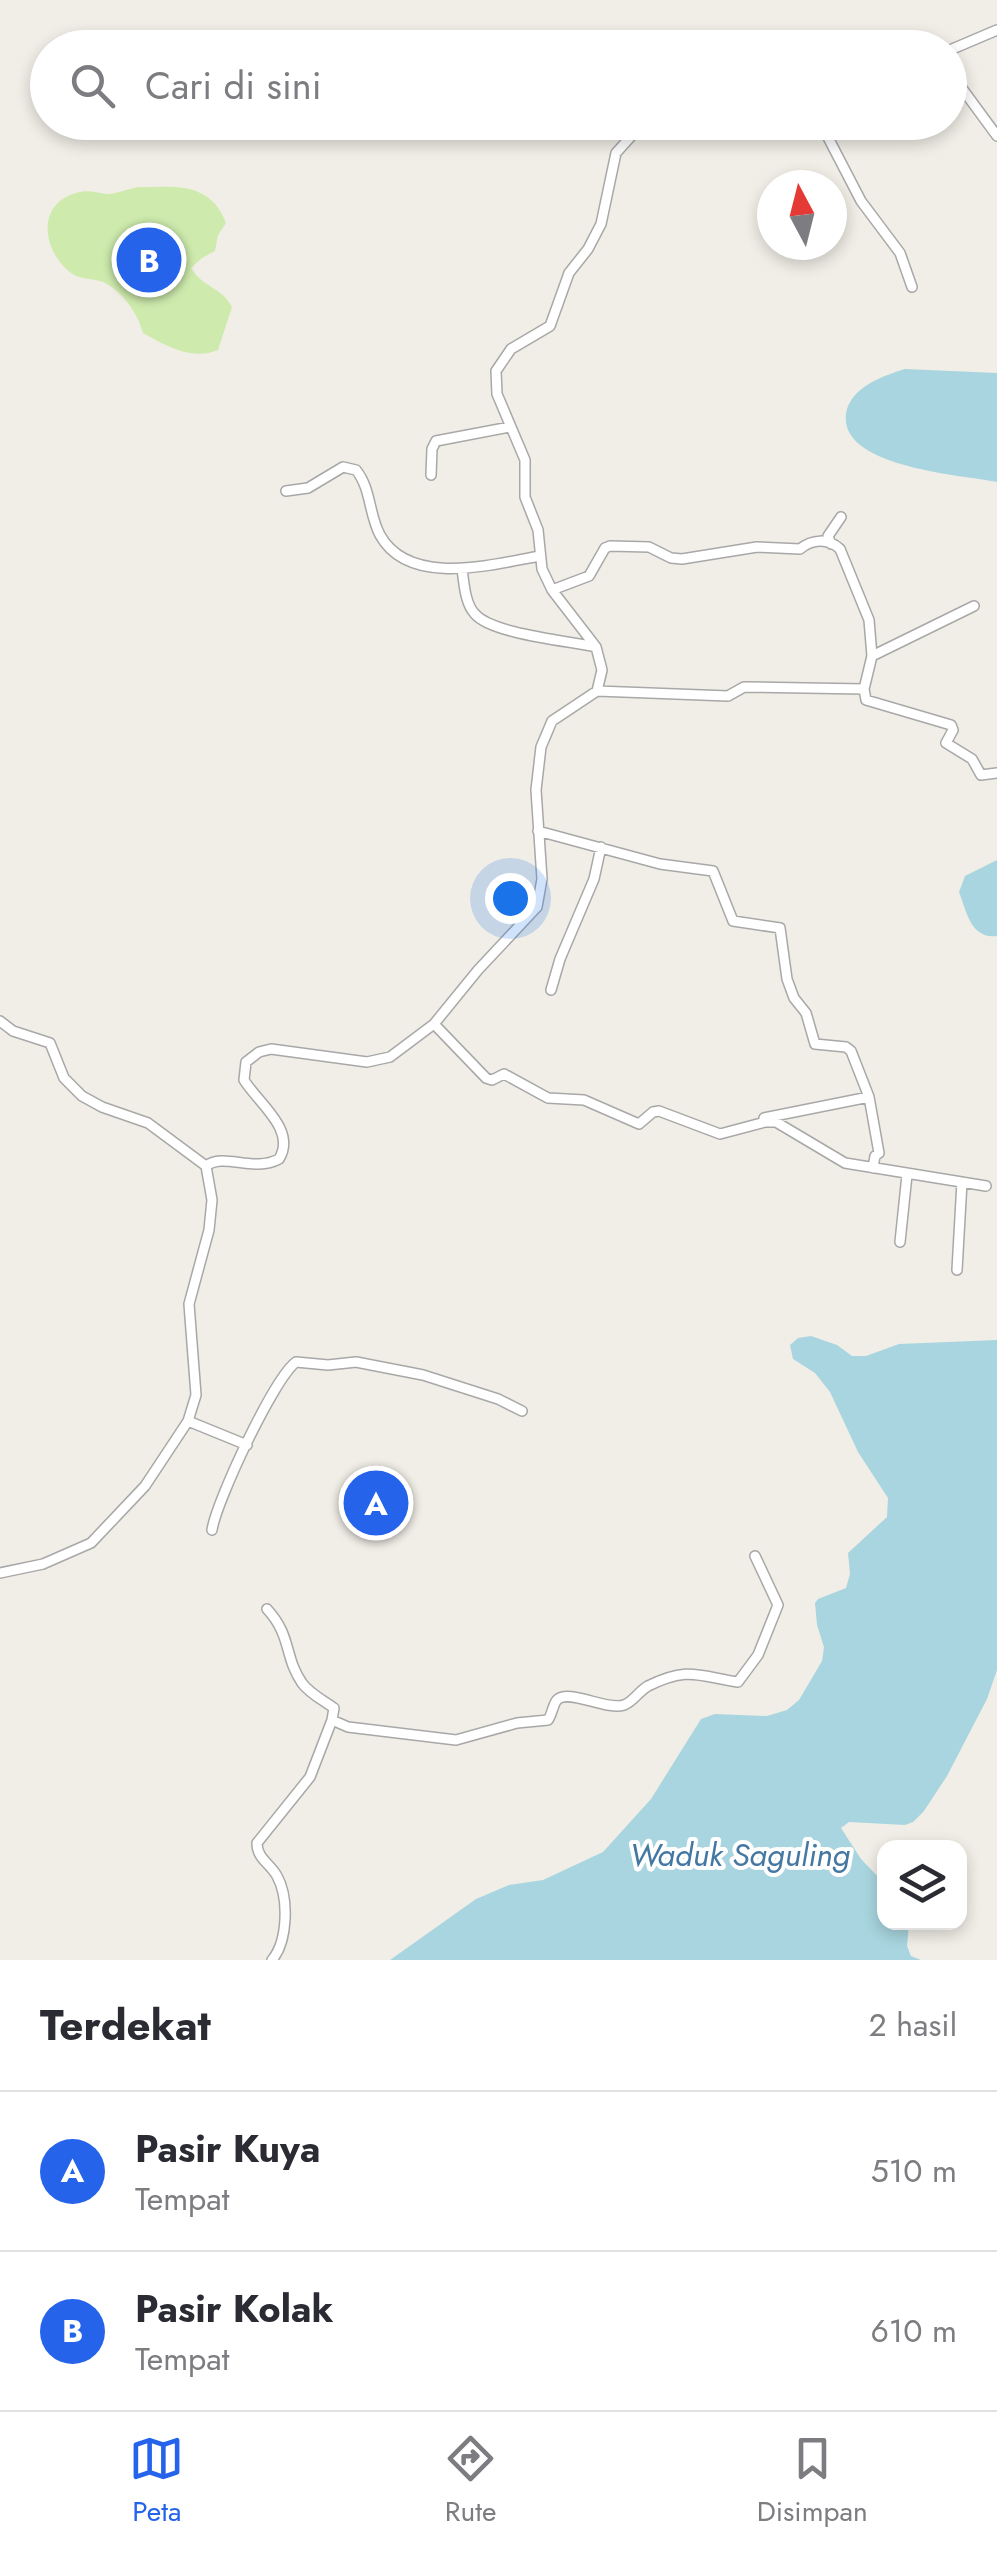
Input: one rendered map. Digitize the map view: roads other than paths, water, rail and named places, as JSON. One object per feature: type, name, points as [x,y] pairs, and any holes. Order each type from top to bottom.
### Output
[{"type":"street","points":[[967,43],[997,30]]},
{"type":"street","points":[[967,95],[997,136]]},
{"type":"street","points":[[597,691],[602,670],[596,647],[546,580],[538,530],[525,497],[524,460],[497,394],[496,370],[511,349],[550,326],[569,273],[601,224],[616,153],[628,140]]},
{"type":"street","points":[[829,140],[861,201],[900,252],[912,287]]},
{"type":"street","points":[[430,475],[432,444],[436,440],[510,426]]},
{"type":"street","points":[[286,491],[308,488],[343,468],[356,470],[381,537],[395,552],[420,564],[462,569],[540,556]]},
{"type":"street","points":[[831,544],[828,536],[840,517]]},
{"type":"street","points":[[552,590],[589,576],[603,550],[610,546],[649,547],[670,558],[682,558],[747,548],[800,549],[811,540],[831,544],[840,549],[869,620],[872,656],[864,689],[866,700],[952,725],[954,730],[946,742],[972,759],[980,775],[997,773]]},
{"type":"street","points":[[462,569],[469,603],[478,618],[496,626],[596,647]]},
{"type":"street","points":[[872,656],[974,606]]},
{"type":"street","points":[[206,1166],[219,1160],[262,1166],[284,1152],[281,1128],[244,1080],[244,1067],[252,1056],[271,1049],[342,1060],[380,1060],[404,1048],[434,1024],[537,906],[542,878],[536,790],[546,732],[560,714],[597,691],[728,696],[744,687],[864,689]]},
{"type":"street","points":[[538,832],[660,864],[713,871],[733,921],[780,928],[785,972],[794,998],[806,1013],[815,1044],[850,1048],[869,1097],[879,1148],[874,1168]]},
{"type":"street","points":[[551,990],[592,884],[601,848]]},
{"type":"street","points":[[0,1021],[13,1031],[50,1044],[64,1078],[82,1096],[148,1123],[206,1166],[212,1200],[209,1230],[190,1304],[196,1395],[188,1420],[145,1486],[91,1543],[43,1564],[0,1573]]},
{"type":"street","points":[[434,1024],[486,1078],[492,1080],[504,1074],[548,1098],[584,1100],[639,1124],[656,1111],[720,1134],[776,1122],[845,1163],[986,1186]]},
{"type":"street","points":[[759,1123],[770,1116],[869,1097]]},
{"type":"street","points":[[900,1242],[907,1175]]},
{"type":"street","points":[[957,1270],[962,1182]]},
{"type":"street","points":[[212,1530],[219,1503],[247,1445],[289,1367],[299,1361],[356,1362],[424,1374],[522,1411]]},
{"type":"street","points":[[188,1420],[247,1445]]},
{"type":"street","points":[[332,1720],[366,1729],[461,1740],[517,1723],[548,1720],[561,1697],[612,1708],[629,1704],[639,1692],[678,1674],[697,1672],[738,1682],[758,1655],[778,1605],[755,1556]]},
{"type":"street","points":[[266,1609],[286,1634],[294,1670],[303,1684],[334,1708],[310,1777],[258,1843],[260,1856],[278,1879],[284,1908],[278,1952],[272,1960]]},
{"type":"water","points":[[905,369],[997,373],[997,482],[906,466],[862,446],[849,432],[846,414],[854,397],[869,384]]},
{"type":"water","points":[[997,860],[997,936],[988,936],[971,923],[959,892],[965,876]]},
{"type":"water","name":"Waduk Saguling","points":[[811,1336],[837,1345],[852,1356],[866,1356],[899,1344],[997,1340],[997,1670],[987,1699],[924,1811],[905,1825],[849,1822],[841,1828],[877,1876],[877,1930],[908,1930],[911,1956],[921,1960],[390,1960],[476,1899],[509,1885],[543,1880],[603,1852],[651,1799],[701,1719],[715,1714],[767,1716],[787,1710],[799,1700],[822,1661],[824,1647],[815,1603],[846,1588],[850,1574],[848,1553],[887,1517],[888,1498],[858,1452],[830,1392],[815,1373],[793,1359],[790,1345],[798,1338]]},
{"type":"place","name":"Pasir Kolak","points":[[149,260]]},
{"type":"place","name":"Pasir Kuya","points":[[376,1503]]}]
